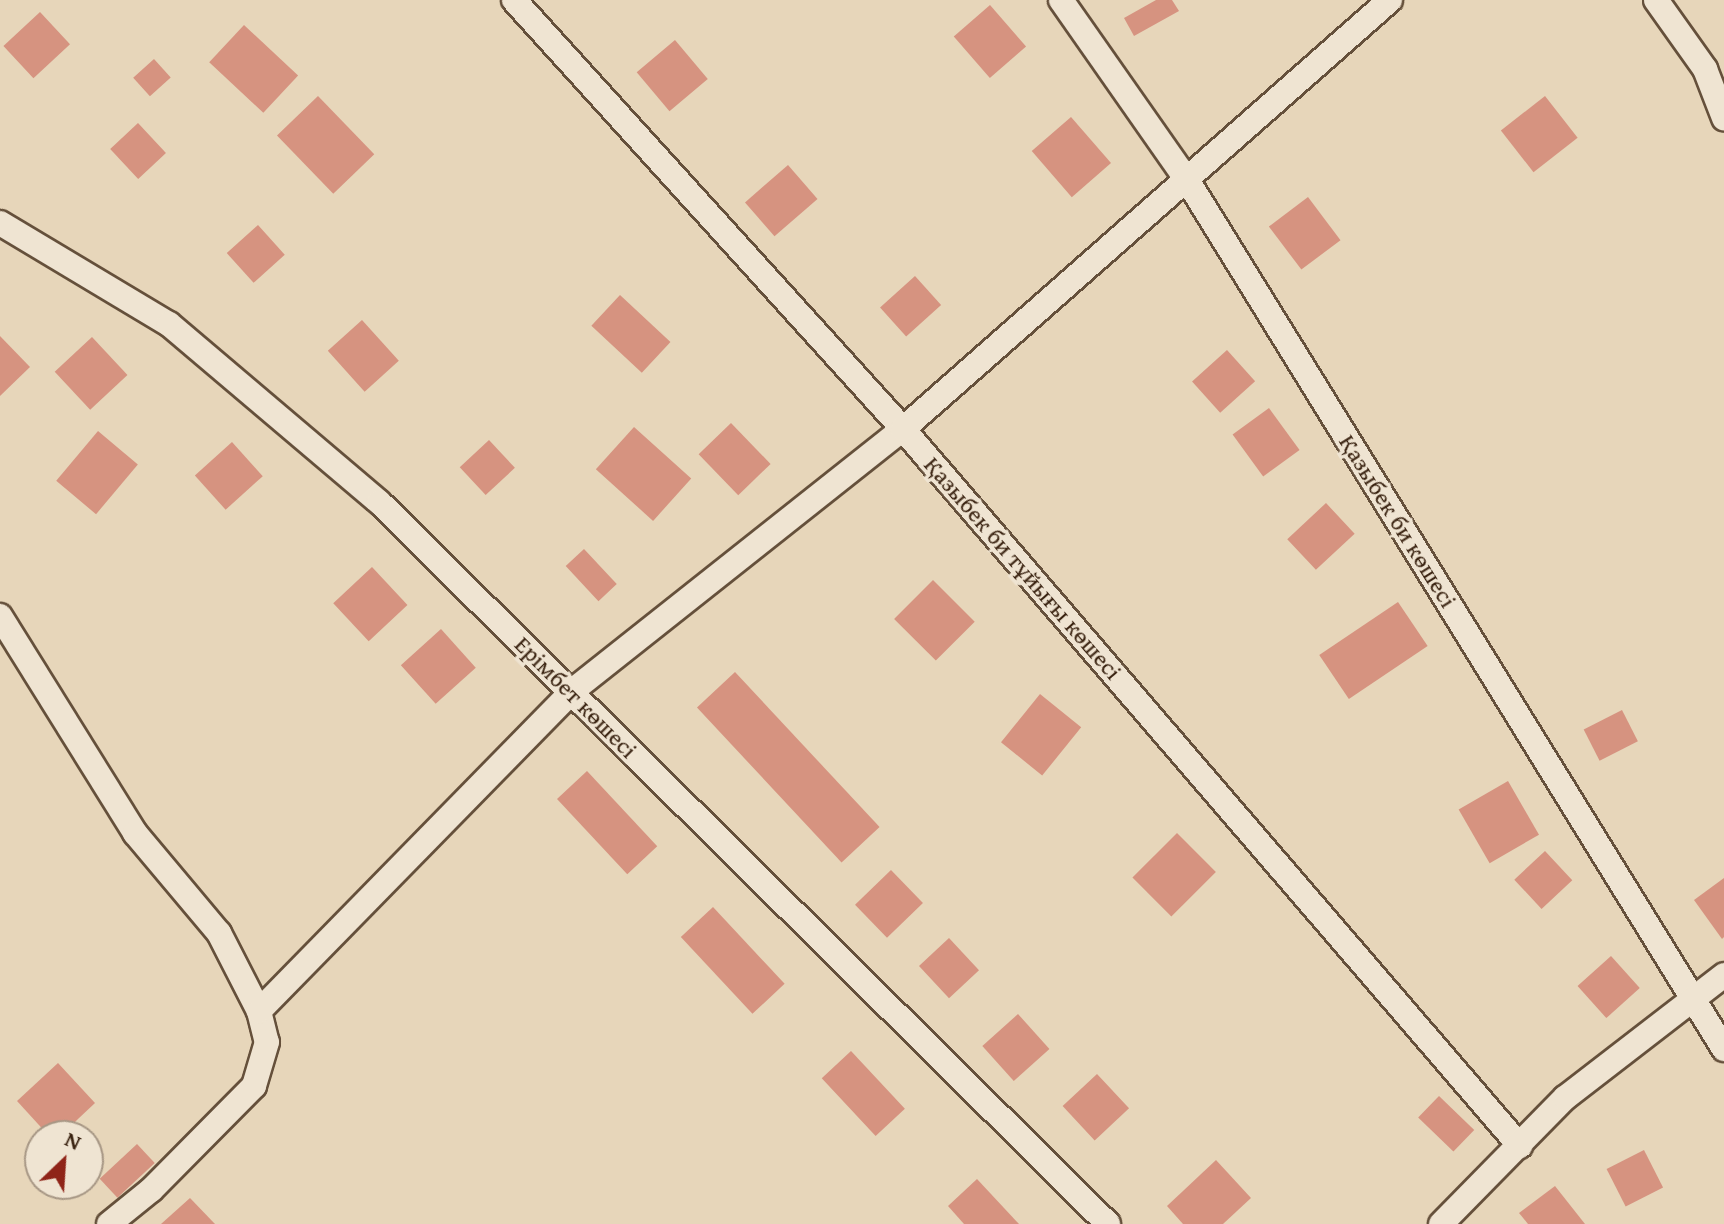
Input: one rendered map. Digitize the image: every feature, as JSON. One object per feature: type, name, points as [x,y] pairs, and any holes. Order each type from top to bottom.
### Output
[{"type":"street","name":"Қазыбек би тұйығы көшесі","points":[[514,0],[903,429],[1520,1146]]},
{"type":"street","name":"Қазыбек би көшесі","points":[[1061,0],[1189,183],[1724,1049]]},
{"type":"street","points":[[259,1011],[571,692],[903,429],[1189,183],[1390,0]]},
{"type":"street","points":[[1656,0],[1705,69],[1724,118]]},
{"type":"street","name":"Ерімбет көшесі","points":[[0,223],[169,324],[379,502],[1108,1224]]},
{"type":"street","points":[[0,616],[135,833],[219,933],[259,1011],[267,1042],[254,1086],[151,1190],[109,1224]]},
{"type":"street","points":[[1441,1224],[1565,1098],[1724,975]]},
{"type":"building","points":[[1156,0],[1172,0],[1179,11],[1134,36],[1124,18]]},
{"type":"building","points":[[990,5],[1026,47],[990,78],[954,36]]},
{"type":"building","points":[[40,12],[70,44],[33,78],[3,46]]},
{"type":"building","points":[[244,25],[298,75],[263,113],[209,62]]},
{"type":"building","points":[[675,40],[708,79],[669,111],[637,72]]},
{"type":"building","points":[[154,59],[171,78],[150,96],[133,78]]},
{"type":"building","points":[[318,96],[374,154],[333,194],[277,136]]},
{"type":"building","points":[[1545,96],[1578,138],[1534,172],[1501,130]]},
{"type":"building","points":[[1071,117],[1111,163],[1072,197],[1032,151]]},
{"type":"building","points":[[138,123],[166,153],[138,179],[110,149]]},
{"type":"building","points":[[788,165],[818,199],[775,236],[745,202]]},
{"type":"building","points":[[1308,197],[1340,240],[1301,270],[1269,226]]},
{"type":"building","points":[[258,225],[285,255],[254,283],[227,253]]},
{"type":"building","points":[[915,276],[941,305],[906,336],[880,307]]},
{"type":"building","points":[[620,295],[670,342],[642,373],[591,326]]},
{"type":"building","points":[[362,320],[399,361],[365,392],[328,351]]},
{"type":"building","points":[[0,336],[30,367],[0,396]]},
{"type":"building","points":[[92,337],[127,375],[90,410],[55,372]]},
{"type":"building","points":[[1227,350],[1255,381],[1220,413],[1192,381]]},
{"type":"building","points":[[1269,408],[1300,450],[1263,477],[1233,434]]},
{"type":"building","points":[[731,423],[771,464],[738,495],[699,454]]},
{"type":"building","points":[[634,427],[691,479],[653,521],[596,469]]},
{"type":"building","points":[[98,431],[138,464],[96,514],[56,481]]},
{"type":"building","points":[[489,440],[515,468],[486,495],[460,467]]},
{"type":"building","points":[[232,442],[263,476],[226,510],[195,475]]},
{"type":"building","points":[[1326,503],[1355,534],[1316,570],[1287,539]]},
{"type":"building","points":[[584,549],[617,584],[598,601],[566,566]]},
{"type":"building","points":[[372,567],[407,605],[369,641],[333,603]]},
{"type":"building","points":[[933,580],[975,622],[936,661],[894,619]]},
{"type":"building","points":[[1398,602],[1428,646],[1349,699],[1319,655]]},
{"type":"building","points":[[441,629],[476,668],[436,704],[401,665]]},
{"type":"building","points":[[735,672],[880,827],[842,863],[697,707]]},
{"type":"building","points":[[1040,694],[1081,727],[1042,776],[1001,742]]},
{"type":"building","points":[[1622,710],[1638,741],[1600,761],[1584,730]]},
{"type":"building","points":[[587,771],[657,846],[627,874],[557,799]]},
{"type":"building","points":[[1508,781],[1539,835],[1490,863],[1459,810]]},
{"type":"building","points":[[1177,833],[1216,872],[1171,916],[1132,878]]},
{"type":"building","points":[[1545,851],[1572,880],[1542,909],[1514,880]]},
{"type":"building","points":[[891,870],[923,903],[887,938],[855,905]]},
{"type":"building","points":[[1724,878],[1724,937],[1722,939],[1694,900]]},
{"type":"building","points":[[713,907],[785,984],[752,1014],[681,937]]},
{"type":"building","points":[[949,938],[979,970],[949,998],[919,966]]},
{"type":"building","points":[[1611,956],[1640,988],[1606,1018],[1578,986]]},
{"type":"building","points":[[1018,1014],[1049,1049],[1014,1081],[982,1046]]},
{"type":"building","points":[[851,1051],[905,1109],[876,1136],[822,1078]]},
{"type":"building","points":[[58,1063],[95,1103],[77,1120],[34,1120],[17,1101]]},
{"type":"building","points":[[1097,1074],[1129,1108],[1095,1140],[1063,1106]]},
{"type":"building","points":[[1439,1096],[1474,1130],[1453,1152],[1418,1118]]},
{"type":"building","points":[[137,1144],[155,1163],[117,1198],[104,1183],[104,1175]]},
{"type":"building","points":[[1644,1150],[1663,1187],[1626,1206],[1607,1169]]},
{"type":"building","points":[[1216,1160],[1251,1198],[1223,1224],[1183,1224],[1167,1206]]},
{"type":"building","points":[[977,1179],[1019,1224],[964,1224],[948,1206]]},
{"type":"building","points":[[1555,1186],[1585,1224],[1528,1224],[1519,1213]]},
{"type":"building","points":[[190,1198],[215,1224],[161,1224]]}]
